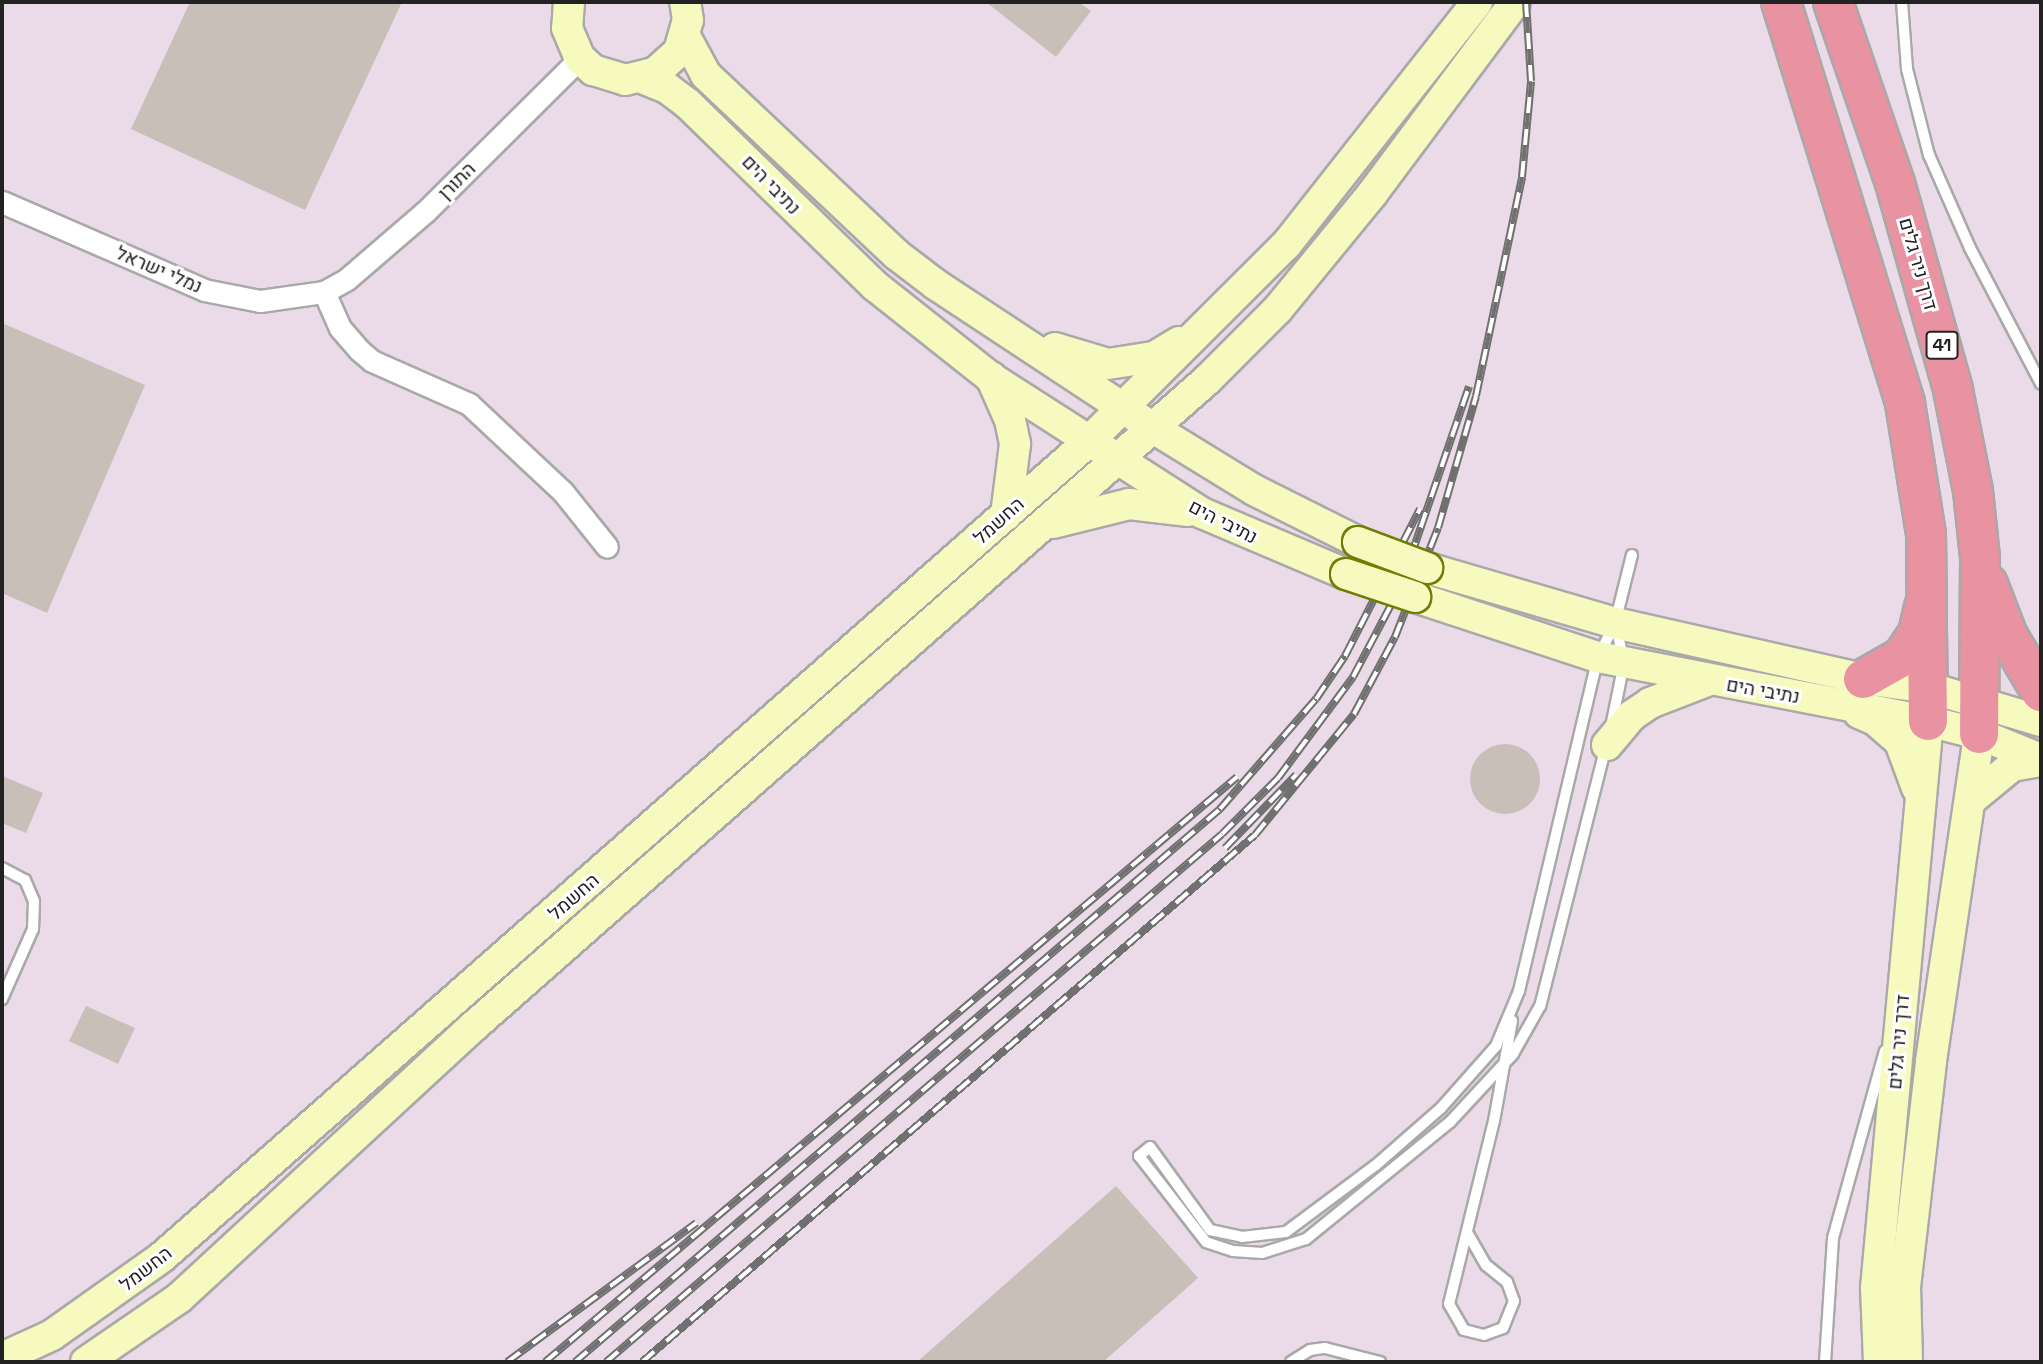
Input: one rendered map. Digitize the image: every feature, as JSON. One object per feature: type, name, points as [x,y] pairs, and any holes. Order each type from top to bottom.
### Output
[{"type":"highway","points":[[1781,2],[1905,403],[1926,534],[1929,705]]},
{"type":"highway","name":"דרך ניר גלים","points":[[1833,2],[1895,183],[1942,347],[1973,491],[1980,558],[1980,717]]},
{"type":"highway","points":[[1980,558],[1997,612],[2041,692]]},
{"type":"highway","points":[[1851,691],[1902,657],[1918,633],[1927,584]]},
{"type":"street","points":[[569,2],[566,28],[580,58],[608,77],[642,78],[669,63],[685,36],[685,2]]},
{"type":"street","points":[[995,323],[1088,362],[1108,364],[1154,357],[1215,320],[1286,244],[1477,2]]},
{"type":"street","name":"החשמל","points":[[86,1362],[178,1298],[494,1008],[1153,428],[1278,309],[1421,128],[1515,2]]},
{"type":"street","name":"נתיבי הים","points":[[685,36],[706,75],[897,255],[1153,428],[1254,490],[1358,542],[1427,568],[1851,691],[1980,717]]},
{"type":"street","name":"התורן","points":[[324,292],[347,279],[425,212],[580,58]]},
{"type":"street","name":"נתיבי הים","points":[[642,78],[667,88],[688,104],[874,285],[990,377],[1202,513],[1346,574],[1611,660],[1709,681],[1851,691]]},
{"type":"street","name":"נמלי ישראל","points":[[2,202],[204,290],[260,301],[324,292]]},
{"type":"street","points":[[324,292],[340,328],[359,350],[372,361],[469,404],[564,492],[607,547]]},
{"type":"street","name":"החשמל","points":[[2,1358],[52,1335],[162,1257],[1006,515],[1125,408],[1215,320]]},
{"type":"street","points":[[990,377],[1010,420],[1016,444],[1006,515]]},
{"type":"street","points":[[1042,526],[1129,504],[1202,513]]},
{"type":"street","points":[[1606,746],[1631,716],[1650,703],[1709,681]]},
{"type":"street","points":[[1851,691],[1875,720],[1900,742],[1921,803]]},
{"type":"street","name":"דרך ניר גלים","points":[[1879,1362],[1876,1288],[1929,705]]},
{"type":"street","points":[[1980,717],[2041,721]]},
{"type":"street","points":[[1980,717],[2041,760]]},
{"type":"street","name":"דרך ניר גלים","points":[[1908,1362],[1905,1287],[1931,1061],[1972,799],[1980,717]]},
{"type":"street","points":[[1972,799],[2012,766],[2041,760]]},
{"type":"lane","points":[[1902,2],[1907,69],[1929,155],[1965,237],[2041,384]]},
{"type":"lane","points":[[1519,991],[1496,1046],[1478,1071],[1376,1165],[1299,1226],[1258,1237],[1210,1230],[1150,1147],[1139,1156],[1206,1242],[1233,1251],[1277,1251],[1306,1239],[1387,1177],[1450,1122],[1505,1064],[1540,1006],[1606,746],[1615,623],[1632,555]]},
{"type":"lane","points":[[1468,1234],[1486,1265],[1507,1282],[1514,1301],[1509,1320],[1484,1335],[1464,1330],[1449,1304],[1468,1234],[1519,991],[1611,660],[1615,623]]},
{"type":"lane","points":[[2,867],[25,880],[34,901],[33,929],[2,999]]},
{"type":"lane","points":[[1825,1362],[1833,1238],[1855,1149],[1904,992]]},
{"type":"lane","points":[[1291,1362],[1310,1350],[1325,1348],[1380,1362]]},
{"type":"shaded area","points":[[2,2],[2041,2],[2041,1362],[2,1362]]},
{"type":"building","points":[[190,2],[402,2],[305,210],[131,129]]},
{"type":"building","points":[[986,2],[1079,2],[1091,11],[1056,57]]},
{"type":"building","points":[[2,323],[145,385],[47,613],[2,593]]},
{"type":"building","points":[[1512,744],[1525,750],[1534,759],[1538,765],[1538,793],[1530,804],[1519,812],[1498,814],[1480,804],[1472,793],[1470,772],[1480,754],[1491,746]]},
{"type":"building","points":[[2,776],[43,793],[26,833],[2,823]]},
{"type":"building","points":[[86,1006],[135,1028],[118,1064],[69,1041]]},
{"type":"building","points":[[1116,1186],[1198,1278],[1103,1362],[917,1362]]},
{"type":"railway","points":[[642,1362],[1255,835],[1354,714],[1395,637],[1438,528],[1476,396],[1522,177],[1531,81],[1526,2]]},
{"type":"railway","points":[[606,1362],[1222,834],[1278,778],[1353,677],[1400,588],[1469,386]]},
{"type":"railway","points":[[575,1362],[1220,809],[1316,699],[1345,656],[1420,509]]},
{"type":"railway","points":[[1225,848],[1296,775]]},
{"type":"railway","points":[[545,1362],[1237,777]]},
{"type":"railway","points":[[507,1362],[696,1223]]}]
